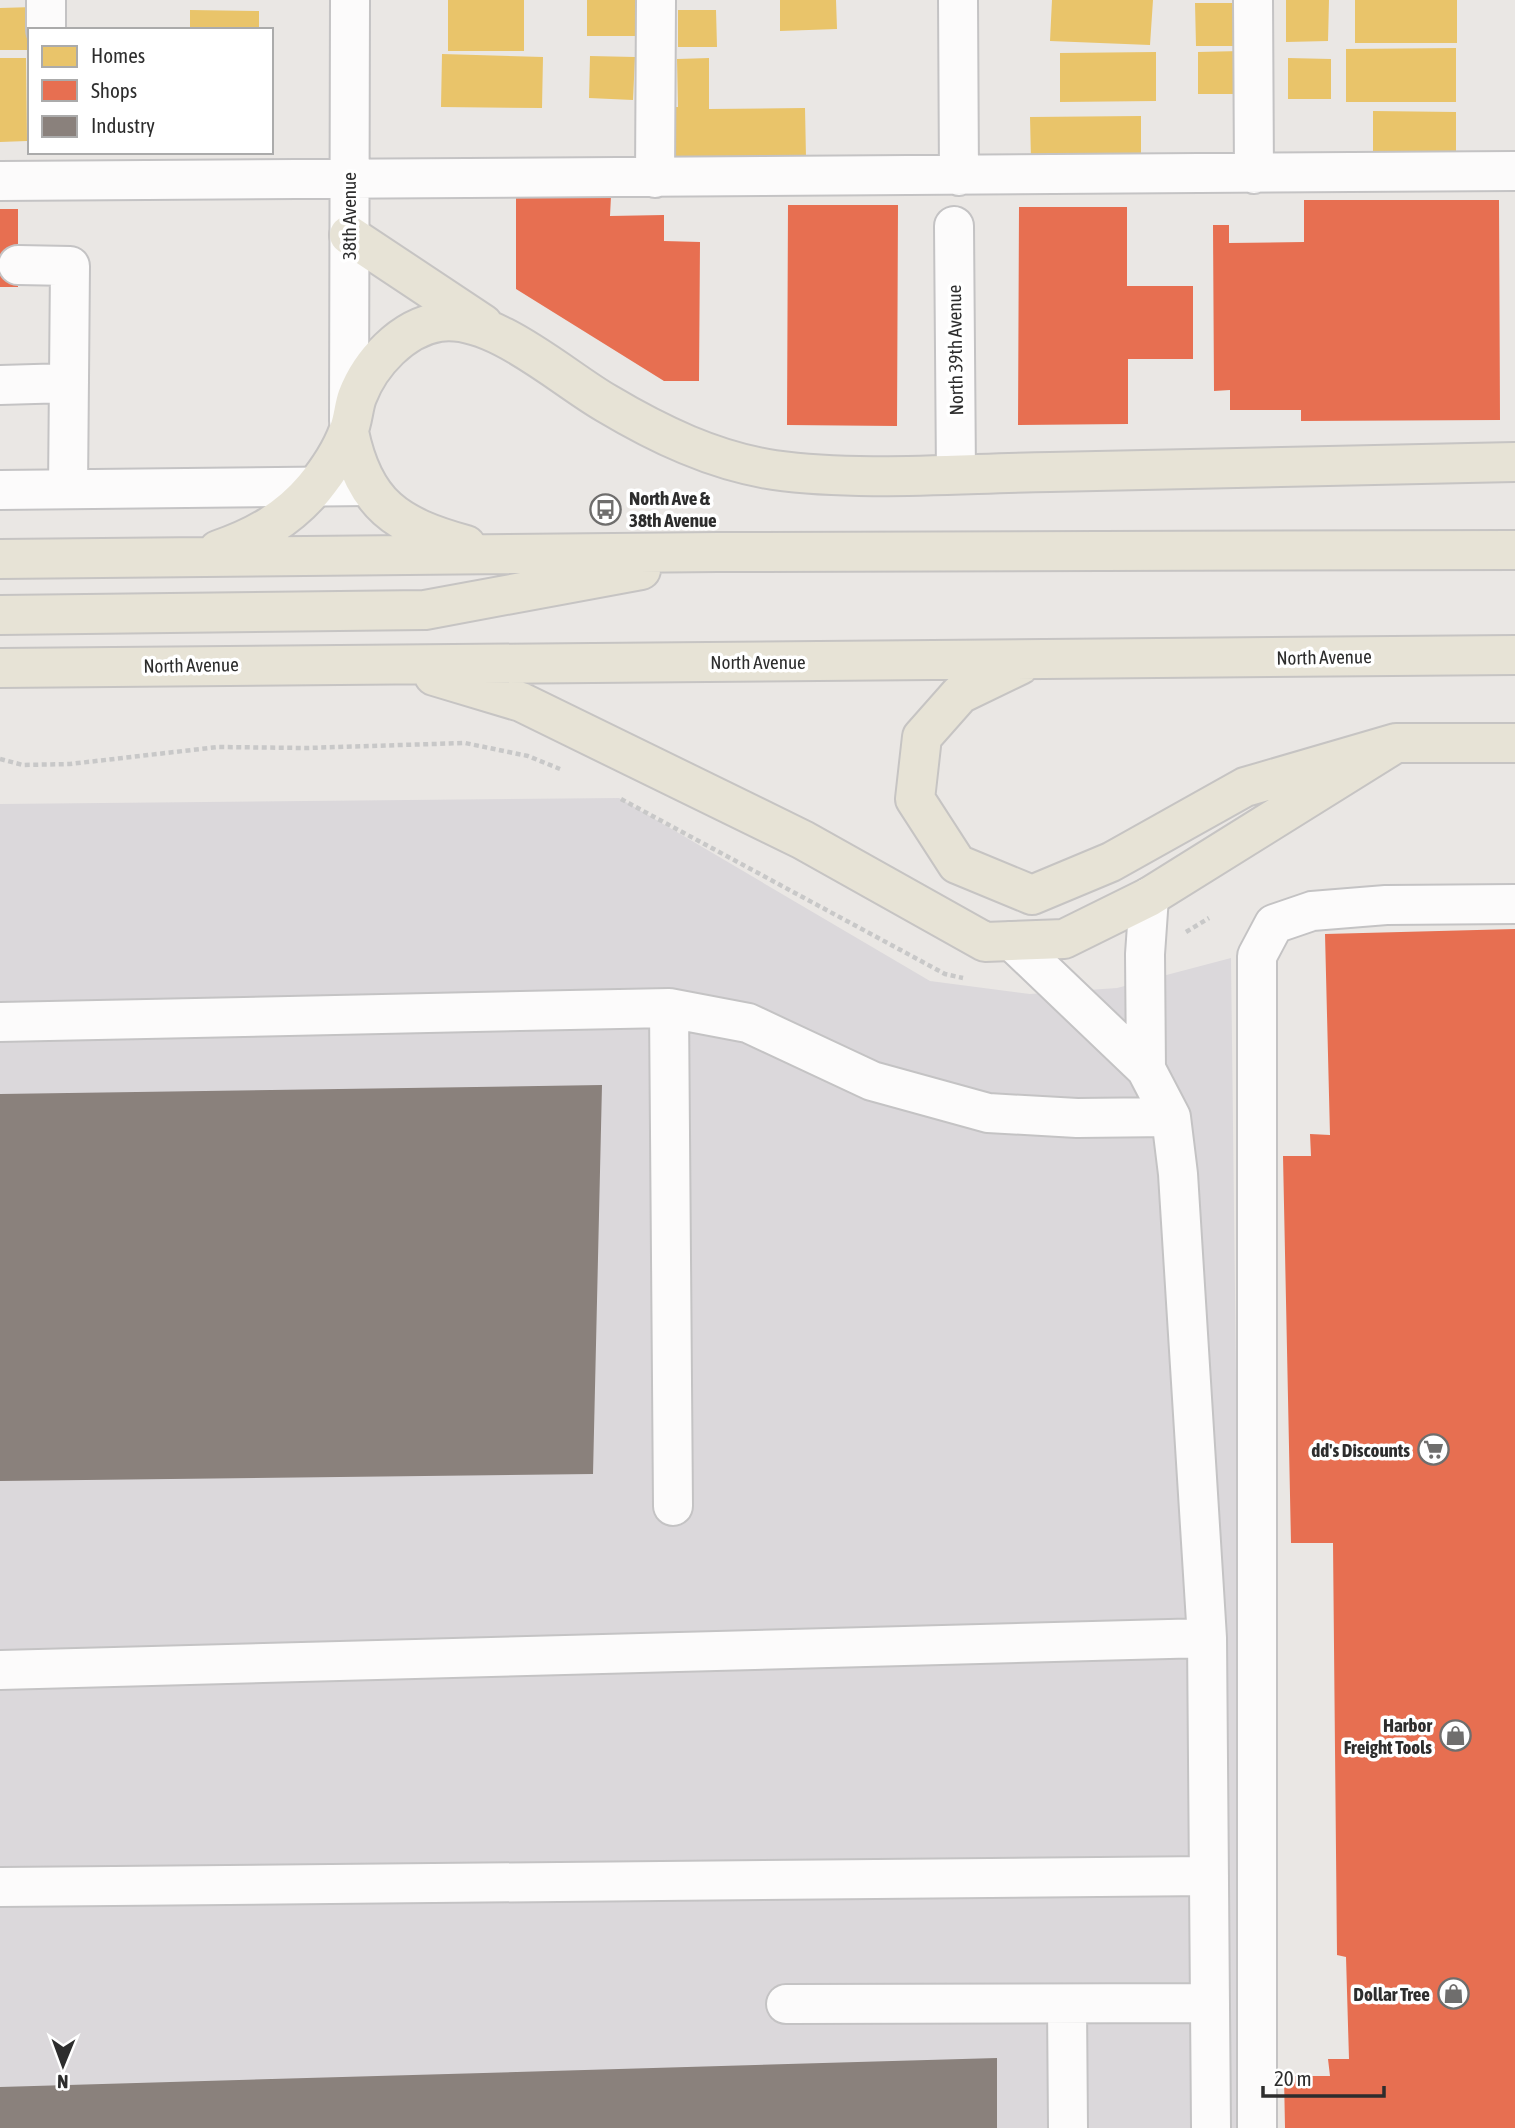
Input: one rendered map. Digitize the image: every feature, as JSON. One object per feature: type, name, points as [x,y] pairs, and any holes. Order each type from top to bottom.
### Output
[{"type":"main road","points":[[349,235],[606,403],[664,435],[718,457],[774,470],[834,474],[956,474],[1515,463]]},
{"type":"main road","points":[[199,556],[253,538],[285,516],[314,488],[349,432],[357,397],[376,361],[401,338],[438,322],[466,322],[509,340]]},
{"type":"main road","points":[[349,432],[356,464],[368,486],[392,516],[440,538],[495,554]]},
{"type":"main road","points":[[0,559],[718,552],[1515,550]]},
{"type":"main road","points":[[0,615],[425,610],[642,570],[718,552]]},
{"type":"main road","name":"North Avenue","points":[[0,668],[1515,654]]},
{"type":"main road","points":[[1031,660],[960,694],[922,737],[915,799],[957,864],[1032,895],[1111,862],[1245,787],[1396,743],[1515,743]]},
{"type":"main road","points":[[395,664],[521,702],[803,840],[985,942],[1064,939],[1149,897],[1396,743]]},
{"type":"street","points":[[46,0],[46,28]]},
{"type":"street","name":"38th Avenue","points":[[349,432],[350,0]]},
{"type":"street","points":[[655,178],[656,0]]},
{"type":"street","points":[[958,0],[959,176]]},
{"type":"street","points":[[1254,0],[1254,174]]},
{"type":"street","points":[[0,181],[45,167],[350,180],[1515,171]]},
{"type":"street","name":"North 39th Avenue","points":[[954,226],[956,474]]},
{"type":"street","points":[[18,265],[70,266],[68,489]]},
{"type":"street","points":[[0,385],[69,383]]},
{"type":"street","points":[[0,490],[368,486]]},
{"type":"street","points":[[1146,1069],[1145,954],[1149,897]]},
{"type":"street","points":[[1257,2128],[1257,956],[1274,924],[1312,911],[1386,905],[1515,904]]},
{"type":"street","points":[[1012,941],[1146,1069],[1171,1116],[1178,1174],[1207,1638],[1212,2128]]},
{"type":"street","points":[[0,1023],[670,1008],[748,1023],[872,1081],[988,1113],[1077,1118],[1171,1116]]},
{"type":"street","points":[[670,1008],[673,1506]]},
{"type":"street","points":[[0,1670],[1207,1638]]},
{"type":"street","points":[[0,1887],[1209,1876]]},
{"type":"street","points":[[786,2004],[1210,2003]]},
{"type":"street","points":[[1067,2004],[1069,2128]]},
{"type":"path","points":[[0,759],[23,765],[69,764],[219,747],[465,744],[528,756],[571,773]]},
{"type":"path","points":[[618,797],[946,974],[970,980]]},
{"type":"path","points":[[1180,935],[1209,918]]},
{"type":"shaded area","points":[[619,798],[930,981],[1030,994],[1117,988],[1231,958],[1245,2128],[0,2128],[0,804]]},
{"type":"building: Homes","points":[[448,0],[524,0],[524,51],[448,51]]},
{"type":"building: Homes","points":[[587,0],[638,0],[638,36],[587,36]]},
{"type":"building: Homes","points":[[780,0],[836,0],[837,29],[780,31]]},
{"type":"building: Homes","points":[[1052,0],[1153,0],[1150,45],[1050,41]]},
{"type":"building: Homes","points":[[1286,0],[1329,0],[1328,41],[1286,42]]},
{"type":"building: Homes","points":[[1355,0],[1457,0],[1457,43],[1355,43]]},
{"type":"building: Homes","points":[[1195,3],[1241,3],[1242,46],[1196,46]]},
{"type":"building: Homes","points":[[34,7],[32,28],[28,28],[28,50],[0,50],[0,8]]},
{"type":"building: Homes","points":[[190,10],[259,11],[259,28],[190,28]]},
{"type":"building: Homes","points":[[678,10],[716,10],[717,47],[678,47]]},
{"type":"building: Homes","points":[[1456,48],[1456,102],[1346,102],[1346,49]]},
{"type":"building: Homes","points":[[1241,51],[1241,94],[1198,94],[1198,52]]},
{"type":"building: Homes","points":[[1156,52],[1156,101],[1060,102],[1060,53]]},
{"type":"building: Homes","points":[[442,54],[543,57],[542,108],[441,107]]},
{"type":"building: Homes","points":[[590,56],[635,57],[633,100],[589,98]]},
{"type":"building: Homes","points":[[0,58],[26,58],[27,141],[0,142]]},
{"type":"building: Homes","points":[[709,58],[709,109],[805,108],[806,158],[672,160],[671,107],[678,107],[677,59]]},
{"type":"building: Homes","points":[[1288,58],[1331,59],[1331,99],[1288,99]]},
{"type":"building: Homes","points":[[1373,111],[1456,112],[1456,158],[1373,157]]},
{"type":"building: Homes","points":[[1141,116],[1141,158],[1031,160],[1030,117]]},
{"type":"building: Shops","points":[[516,196],[611,196],[610,216],[664,215],[664,241],[700,242],[699,381],[664,381],[516,289]]},
{"type":"building: Shops","points":[[1304,200],[1499,200],[1500,420],[1301,421],[1301,410],[1230,410],[1230,390],[1214,391],[1213,225],[1229,225],[1229,243],[1304,242]]},
{"type":"building: Shops","points":[[788,205],[898,205],[897,426],[787,425]]},
{"type":"building: Shops","points":[[1019,207],[1127,207],[1127,286],[1193,286],[1193,359],[1128,359],[1128,424],[1018,425]]},
{"type":"building: Shops","points":[[0,209],[18,209],[18,287],[0,287]]},
{"type":"building: Shops","points":[[1515,929],[1515,2128],[1285,2128],[1284,2076],[1330,2076],[1328,2059],[1349,2059],[1346,1957],[1337,1955],[1333,1543],[1291,1543],[1283,1156],[1311,1156],[1310,1134],[1330,1135],[1325,934]]},
{"type":"building: Industry","points":[[602,1085],[593,1474],[0,1481],[0,1094]]},
{"type":"building: Industry","points":[[997,2058],[997,2128],[0,2128],[0,2087]]},
{"type":"place","name":"North Ave & 38th Avenue","points":[[606,509]]},
{"type":"place","name":"dd's Discounts","points":[[1433,1450]]},
{"type":"place","name":"Harbor Freight Tools","points":[[1455,1736]]},
{"type":"place","name":"Dollar Tree","points":[[1453,1994]]}]
